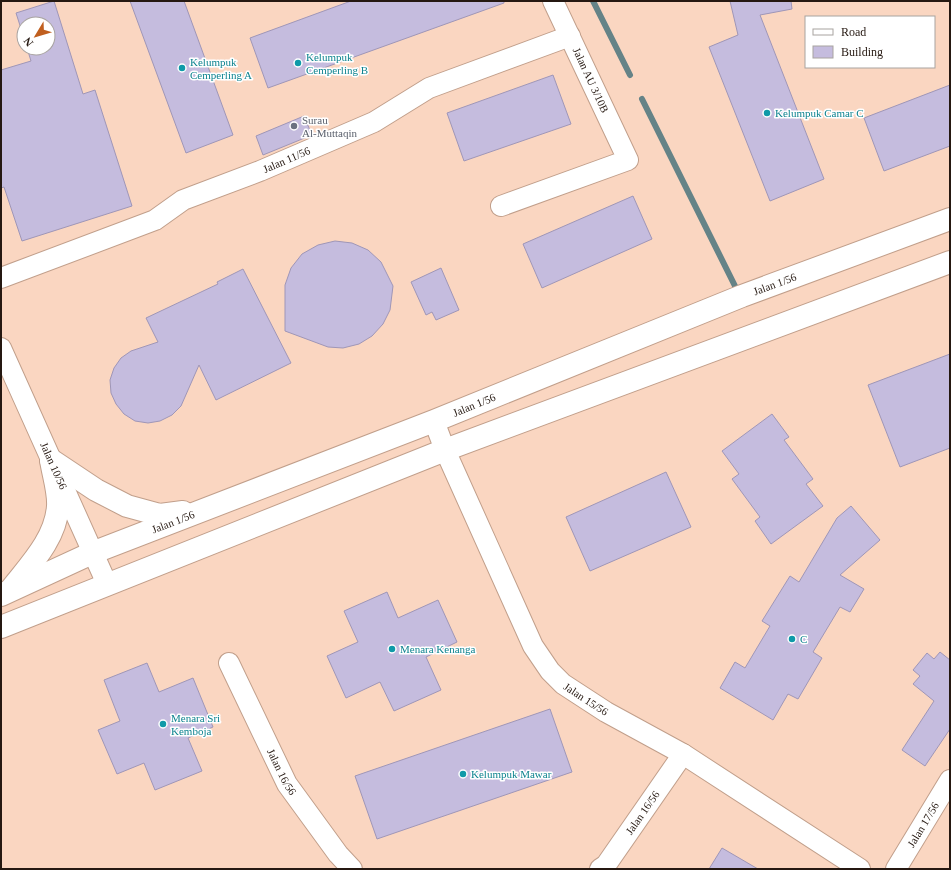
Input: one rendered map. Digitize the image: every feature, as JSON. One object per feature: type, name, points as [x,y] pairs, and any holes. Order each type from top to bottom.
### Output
[{"type":"main road","name":"Jalan 1/56","points":[[5,593],[92,553],[211,508],[321,463],[434,421],[742,296],[950,219]]},
{"type":"main road","points":[[1,627],[445,450],[950,262]]},
{"type":"main road","points":[[51,460],[96,490],[127,506],[160,514],[211,508]]},
{"type":"main road","points":[[5,593],[40,553],[52,532],[58,506],[51,460]]},
{"type":"street","name":"Jalan AU 3/10B","points":[[501,206],[628,160],[553,1]]},
{"type":"street","name":"Jalan 11/56","points":[[1,278],[155,220],[183,200],[260,171],[374,122],[430,88],[570,36]]},
{"type":"street","name":"Jalan 10/56","points":[[1,348],[107,584]]},
{"type":"street","name":"Jalan 15/56","points":[[434,421],[445,450],[533,646],[550,671],[563,684],[606,712],[683,754],[860,869]]},
{"type":"street","name":"Jalan 16/56","points":[[228,663],[287,784],[338,854],[352,869]]},
{"type":"street","name":"Jalan 16/56","points":[[600,869],[606,865],[683,754]]},
{"type":"street","name":"Jalan 17/56","points":[[896,869],[950,780]]},
{"type":"building","points":[[54,1],[83,94],[95,90],[132,206],[22,241],[4,187],[1,188],[1,70],[31,61],[29,56],[56,56],[56,16],[17,16],[16,13]]},
{"type":"building","name":"Kelumpuk Cemperling A","points":[[130,1],[184,1],[233,135],[186,153]]},
{"type":"building","name":"Kelumpuk Cemperling B","points":[[351,1],[504,1],[504,3],[268,88],[250,38]]},
{"type":"building","name":"Kelumpuk Camar C","points":[[730,1],[791,1],[792,9],[760,15],[824,179],[770,201],[709,47],[738,35]]},
{"type":"building","points":[[553,75],[571,124],[464,161],[447,113]]},
{"type":"building","points":[[950,85],[950,146],[884,171],[864,118]]},
{"type":"building","name":"Surau Al-Muttaqin","points":[[304,116],[312,135],[263,155],[256,136]]},
{"type":"building","points":[[633,196],[652,239],[542,288],[523,244]]},
{"type":"building","points":[[335,241],[352,243],[368,250],[381,262],[393,286],[390,310],[383,324],[372,336],[359,344],[343,348],[328,347],[285,331],[285,285],[291,268],[302,254],[318,245]]},
{"type":"building","points":[[441,268],[459,310],[436,320],[432,312],[426,315],[411,282]]},
{"type":"building","points":[[243,269],[291,363],[216,400],[199,365],[181,406],[172,415],[160,421],[148,423],[135,421],[124,414],[116,404],[111,393],[110,380],[114,368],[121,358],[131,351],[158,342],[146,318],[218,284],[217,282]]},
{"type":"building","points":[[950,354],[950,448],[900,467],[868,385]]},
{"type":"building","points":[[772,414],[789,437],[784,440],[813,479],[806,484],[823,506],[771,544],[755,521],[760,517],[732,479],[739,474],[722,451]]},
{"type":"building","points":[[666,472],[691,527],[590,571],[566,517]]},
{"type":"building","name":"C","points":[[851,506],[880,540],[840,575],[864,589],[850,612],[840,607],[813,652],[822,658],[798,699],[788,694],[773,720],[720,688],[735,662],[745,668],[770,626],[762,621],[790,576],[799,582],[837,518]]},
{"type":"building","name":"Menara Kenanga","points":[[387,592],[398,618],[438,600],[457,642],[426,657],[441,690],[394,711],[380,682],[346,698],[327,656],[358,642],[344,611]]},
{"type":"building","points":[[940,652],[950,660],[950,729],[925,766],[902,750],[934,701],[913,684],[920,676],[913,670],[927,653],[934,659]]},
{"type":"building","name":"Menara Sri Kemboja","points":[[147,663],[159,692],[193,678],[213,727],[188,738],[202,771],[155,790],[144,763],[117,774],[98,730],[120,721],[104,680]]},
{"type":"building","name":"Kelumpuk Mawar","points":[[550,709],[572,772],[377,839],[355,776]]},
{"type":"building","points":[[722,848],[758,869],[709,869]]},
{"type":"waterway","points":[[593,1],[630,75]]},
{"type":"waterway","points":[[642,99],[736,288]]},
{"type":"place","name":"Kelumpuk Cemperling B","points":[[298,63]]},
{"type":"place","name":"Kelumpuk Cemperling A","points":[[182,68]]},
{"type":"place","name":"Kelumpuk Camar C","points":[[767,113]]},
{"type":"place","name":"Surau Al-Muttaqin","points":[[294,126]]},
{"type":"place","name":"C","points":[[792,639]]},
{"type":"place","name":"Menara Kenanga","points":[[392,649]]},
{"type":"place","name":"Menara Sri Kemboja","points":[[163,724]]},
{"type":"place","name":"Kelumpuk Mawar","points":[[463,774]]}]
